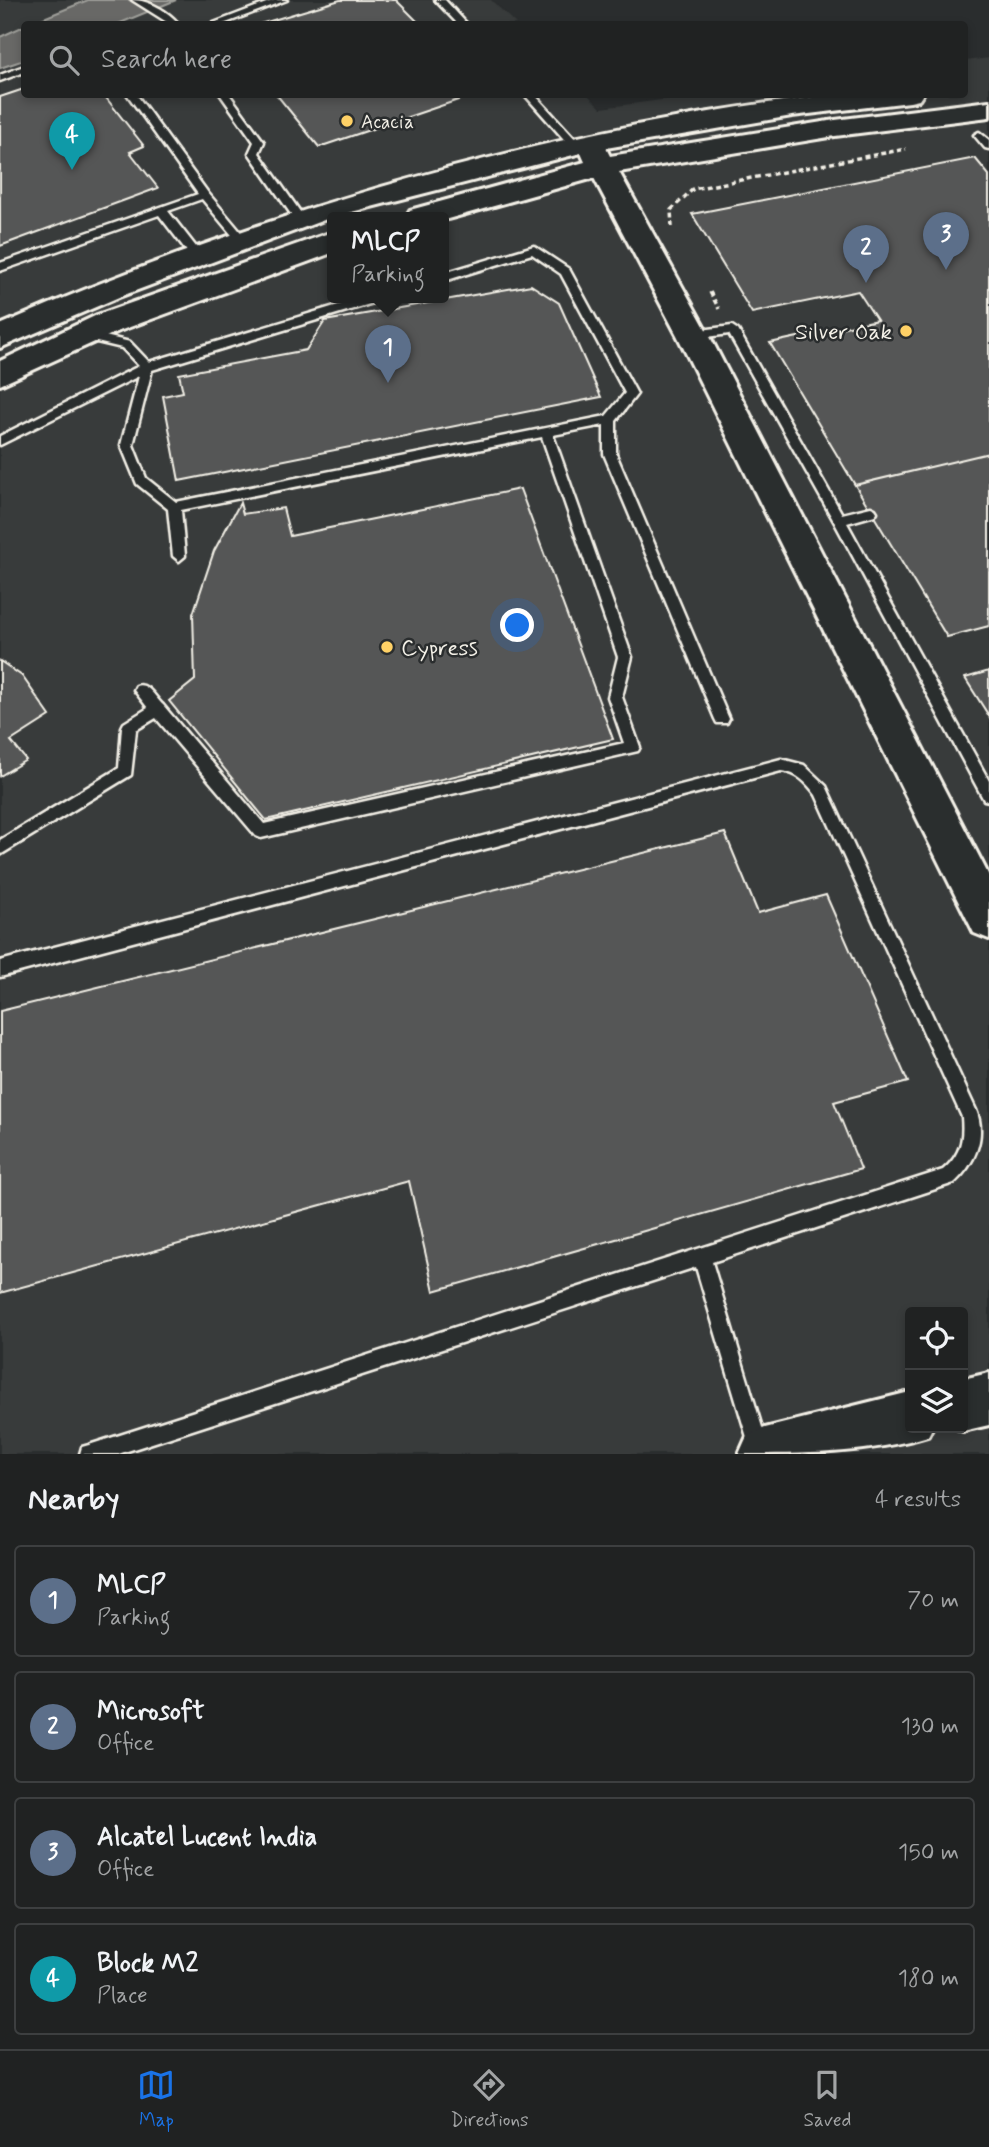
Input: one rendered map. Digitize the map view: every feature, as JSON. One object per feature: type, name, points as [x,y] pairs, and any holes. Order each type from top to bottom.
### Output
[{"type":"street","points":[[0,337],[88,296],[240,238],[396,188],[816,103],[868,98]]},
{"type":"street","points":[[433,212],[588,150],[835,128],[981,108]]},
{"type":"street","points":[[588,150],[693,335],[989,919]]},
{"type":"street","points":[[0,374],[83,335],[327,244]]},
{"type":"street","points":[[968,1404],[989,1399]]},
{"type":"street","points":[[763,1454],[905,1419]]},
{"type":"lane","points":[[137,0],[170,21]]},
{"type":"lane","points":[[246,0],[253,9]]},
{"type":"lane","points":[[223,21],[282,0]]},
{"type":"lane","points":[[440,0],[460,21]]},
{"type":"lane","points":[[0,78],[21,70]]},
{"type":"lane","points":[[134,98],[240,238]]},
{"type":"lane","points":[[228,98],[259,142],[254,153],[299,218]]},
{"type":"lane","points":[[532,98],[588,150]]},
{"type":"lane","points":[[981,108],[989,146]]},
{"type":"lane","points":[[0,267],[205,195]]},
{"type":"lane","points":[[162,211],[196,255]]},
{"type":"lane","points":[[449,276],[534,250],[565,272],[631,394],[610,420],[610,454],[722,719]]},
{"type":"lane","points":[[0,441],[147,367],[359,303]]},
{"type":"lane","points":[[693,335],[732,330],[989,795]]},
{"type":"lane","points":[[83,335],[125,345],[147,367]]},
{"type":"lane","points":[[147,367],[127,445],[142,481],[174,507],[179,556]]},
{"type":"lane","points":[[174,507],[610,420]]},
{"type":"lane","points":[[142,690],[261,831],[633,747],[615,697],[625,657],[546,432]]},
{"type":"lane","points":[[839,520],[871,512]]},
{"type":"lane","points":[[0,848],[126,771],[129,727],[158,709]]},
{"type":"lane","points":[[0,969],[781,765],[796,766],[809,775],[821,792],[970,1116],[971,1143],[960,1168],[948,1177],[89,1454]]},
{"type":"lane","points":[[702,1258],[763,1454]]},
{"type":"path","points":[[678,237],[671,225],[671,210],[693,189],[911,148]]},
{"type":"path","points":[[705,283],[732,330]]},
{"type":"shaded area","points":[[0,0],[491,0],[513,21],[21,21],[21,98],[591,98],[601,108],[676,98],[968,98],[968,61],[989,58],[989,1454],[0,1454],[0,68],[12,64],[0,35]]},
{"type":"shaded area","points":[[88,0],[176,0],[125,21],[36,21]]},
{"type":"shaded area","points":[[21,27],[21,61],[0,68],[0,37]]},
{"type":"building","points":[[340,0],[396,0],[417,21],[270,21]]},
{"type":"building","points":[[21,90],[21,98],[106,98],[144,146],[130,152],[158,188],[0,246],[0,97]]},
{"type":"building","name":"Acacia","points":[[279,98],[464,98],[319,147]]},
{"type":"building","name":"Silver Oak","points":[[975,158],[989,175],[989,453],[855,485],[770,343],[877,320],[858,291],[752,313],[692,214]]},
{"type":"building","points":[[531,285],[559,303],[601,397],[179,481],[163,396],[183,392],[179,374],[306,350],[325,321],[428,303],[449,303],[449,299]]},
{"type":"building","points":[[989,453],[989,626],[947,637],[855,485]]},
{"type":"building","name":"Cypress","points":[[520,489],[613,739],[266,820],[169,701],[195,680],[193,614],[214,551],[240,503],[243,514],[283,508],[290,536]]},
{"type":"building","points":[[0,661],[22,676],[50,716],[11,741],[26,760],[0,776]]},
{"type":"building","points":[[989,671],[989,716],[965,678]]},
{"type":"building","points":[[725,833],[758,913],[826,895],[908,1082],[834,1102],[861,1169],[434,1291],[409,1181],[0,1293],[0,1011]]},
{"type":"place","name":"Acacia","points":[[347,121]]},
{"type":"place","name":"Block M2","points":[[72,170]]},
{"type":"place","name":"Alcatel Lucent India","points":[[946,270]]},
{"type":"place","name":"Microsoft","points":[[866,283]]},
{"type":"place","name":"Silver Oak","points":[[906,331]]},
{"type":"place","name":"MLCP","points":[[388,383]]},
{"type":"place","name":"Cypress","points":[[387,647]]}]
